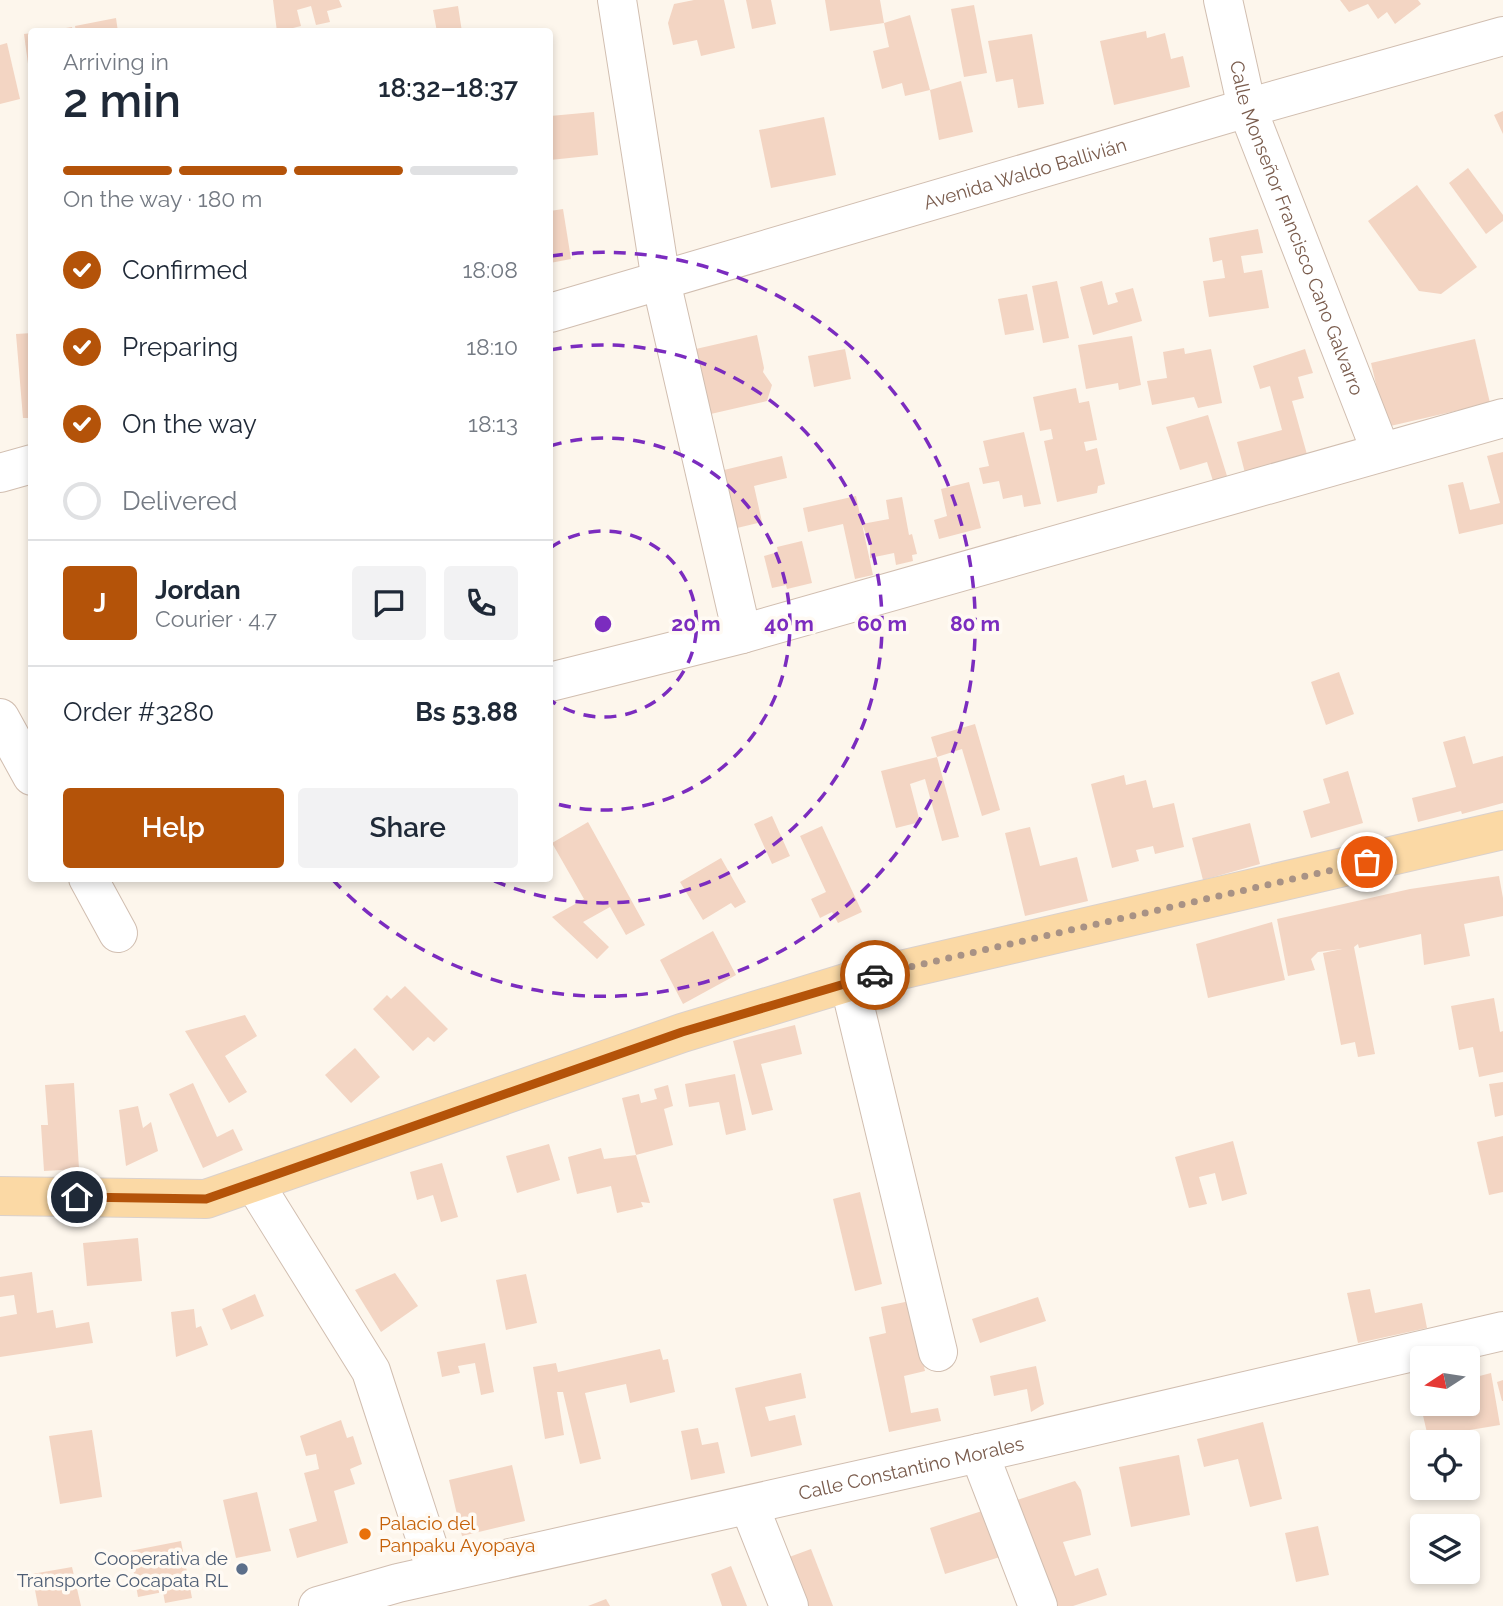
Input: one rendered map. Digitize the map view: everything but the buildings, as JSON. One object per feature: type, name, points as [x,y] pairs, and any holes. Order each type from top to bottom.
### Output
[{"type":"main road","points":[[0,1196],[206,1199],[682,1032],[849,982],[1503,830]]},
{"type":"street","points":[[617,0],[661,281],[742,634]]},
{"type":"street","name":"Calle Monseñor Francisco Cano Galvarro","points":[[1223,0],[1247,108],[1381,452]]},
{"type":"street","name":"Avenida Waldo Ballivián","points":[[553,312],[1247,108],[1503,36]]},
{"type":"street","points":[[553,681],[742,634],[1503,418]]},
{"type":"street","points":[[0,473],[28,465]]},
{"type":"street","points":[[0,718],[28,769]]},
{"type":"street","points":[[90,882],[118,933]]},
{"type":"street","points":[[849,982],[938,1352]]},
{"type":"street","points":[[254,1183],[371,1371],[437,1574]]},
{"type":"street","name":"Calle Constantino Morales","points":[[318,1606],[396,1594],[437,1574],[979,1453],[1503,1331]]},
{"type":"street","points":[[979,1453],[1038,1606]]},
{"type":"street","points":[[749,1504],[789,1606]]},
{"type":"way so far","points":[[875,975],[1367,862]]},
{"type":"place","name":"Palacio del Panpaku Ayopaya","points":[[365,1534]]},
{"type":"place","name":"Cooperativa de Transporte Cocapata RL","points":[[242,1569]]},
{"type":"route","points":[[77,1197],[206,1199],[682,1032],[875,975]]}]
